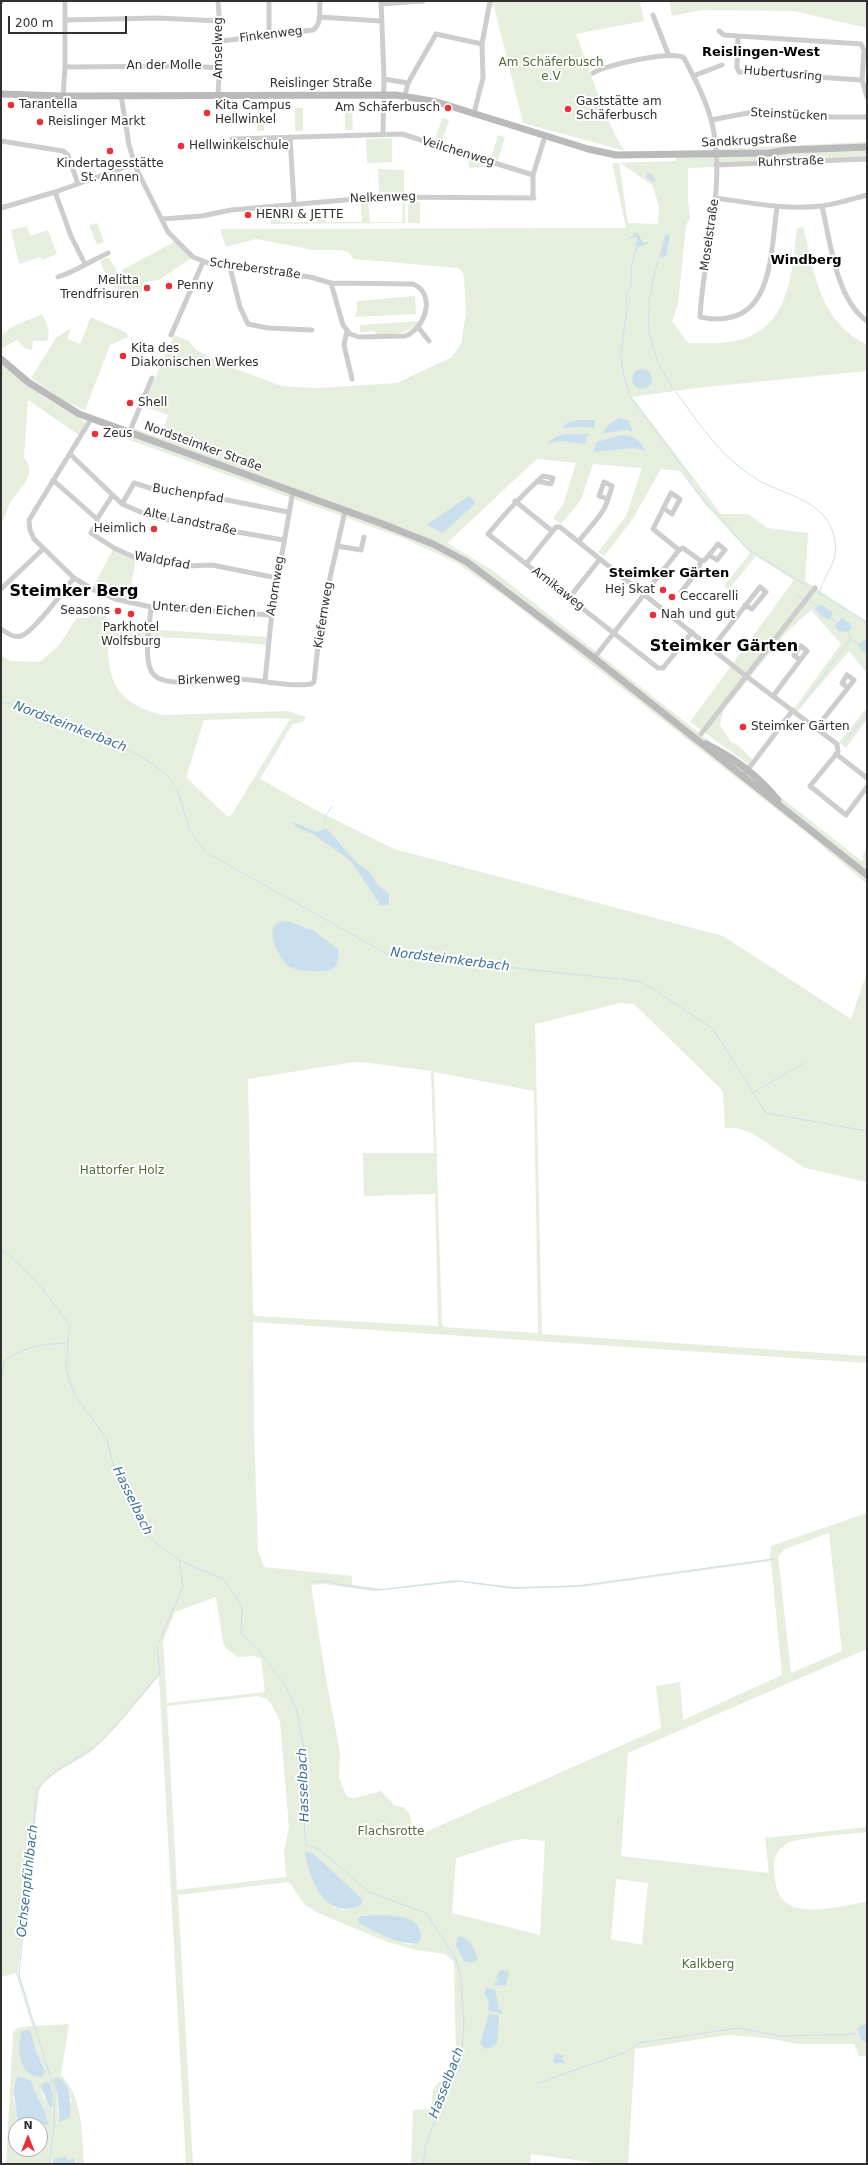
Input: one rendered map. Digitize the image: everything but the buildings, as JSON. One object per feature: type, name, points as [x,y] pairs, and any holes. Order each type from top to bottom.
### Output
[{"type":"street","points":[[63,96],[65,66],[64,1]]},
{"type":"street","name":"Amselweg","points":[[218,1],[221,40],[218,95]]},
{"type":"street","points":[[269,35],[270,1]]},
{"type":"street","points":[[320,1],[319,17],[381,21]]},
{"type":"street","points":[[383,134],[384,79],[381,2],[422,1]]},
{"type":"street","points":[[474,113],[483,78],[482,44],[490,1]]},
{"type":"street","points":[[593,73],[616,65],[669,56],[653,15]]},
{"type":"street","name":"Finkenweg","points":[[221,40],[313,30],[317,27],[319,17]]},
{"type":"street","points":[[65,20],[158,18],[220,21]]},
{"type":"street","points":[[719,31],[724,35],[858,43],[864,50],[862,80],[867,97]]},
{"type":"street","points":[[405,96],[408,83],[436,34],[482,44]]},
{"type":"street","name":"Hubertusring","points":[[738,36],[737,68],[740,72],[862,80]]},
{"type":"street","name":"Moselstraße","points":[[669,56],[680,56],[684,58],[693,76],[711,120],[715,153],[716,198],[706,260],[700,317],[723,320],[739,317],[749,310],[761,295],[771,250],[777,207]]},
{"type":"street","points":[[693,76],[722,65]]},
{"type":"street","name":"An der Molle","points":[[65,66],[190,66],[220,68]]},
{"type":"street","points":[[384,79],[408,83]]},
{"type":"street","name":"Reislinger Straße","points":[[1,94],[63,96],[383,94],[405,96],[430,100],[588,149],[633,156]]},
{"type":"street","name":"Schreberstraße","points":[[121,95],[129,145],[134,164],[168,232],[185,250],[203,262],[230,267],[310,277],[331,283],[413,284],[420,287],[424,293],[427,303],[426,313],[418,327]]},
{"type":"street","name":"Steinstücken","points":[[711,120],[753,112],[802,117],[867,117]]},
{"type":"street","name":"Veilchenweg","points":[[232,139],[402,134],[533,175]]},
{"type":"street","name":"Nelkenweg","points":[[162,219],[202,216],[231,210],[294,203],[382,197],[533,198],[533,175],[545,136]]},
{"type":"street","points":[[290,137],[294,203]]},
{"type":"street","points":[[1,141],[63,151],[68,155],[78,184]]},
{"type":"street","name":"Sandkrugstraße","points":[[633,156],[769,153],[788,150],[867,147]]},
{"type":"street","name":"Ruhrstraße","points":[[716,165],[867,159]]},
{"type":"street","points":[[1,208],[55,192],[134,164]]},
{"type":"street","points":[[55,192],[71,236],[85,264]]},
{"type":"street","points":[[716,198],[777,207],[822,206],[867,195]]},
{"type":"street","points":[[822,206],[841,285],[851,305],[867,321]]},
{"type":"street","points":[[58,277],[74,272],[85,264],[108,253]]},
{"type":"street","points":[[171,335],[203,262]]},
{"type":"street","points":[[230,267],[240,307],[248,324],[268,328],[312,330]]},
{"type":"street","points":[[331,283],[343,325],[347,331],[359,337],[398,337],[412,333],[418,327],[429,340]]},
{"type":"street","points":[[347,331],[344,345],[352,379]]},
{"type":"street","name":"Nordsteimker Straße","points":[[1,359],[46,395],[64,406],[91,419],[409,534],[467,562],[529,608],[560,626],[614,670],[631,688],[688,733],[716,748],[790,813],[867,875]]},
{"type":"street","points":[[129,433],[152,378]]},
{"type":"street","name":"Unter den Eichen","points":[[91,419],[29,520],[30,530],[43,549],[74,578],[115,600],[151,607],[271,615]]},
{"type":"street","name":"Alte Landstraße","points":[[70,454],[122,504],[152,517],[283,540]]},
{"type":"street","points":[[53,480],[97,519]]},
{"type":"street","points":[[537,481],[514,501],[552,531]]},
{"type":"street","name":"Buchenpfad","points":[[122,504],[134,483],[162,492],[171,489],[288,512]]},
{"type":"street","name":"Ahornweg","points":[[265,681],[271,615],[283,540],[293,491]]},
{"type":"street","points":[[663,508],[672,514],[680,499],[671,494],[662,509],[653,529],[701,561]]},
{"type":"street","name":"Waldpfad","points":[[112,496],[97,519],[97,523],[91,533],[114,548],[136,558],[187,566],[212,565],[277,578]]},
{"type":"street","points":[[579,541],[604,508],[608,499]]},
{"type":"street","name":"Arnikaweg","points":[[514,501],[488,534],[658,668],[663,668],[692,632]]},
{"type":"street","name":"Kiefernweg","points":[[311,684],[314,682],[324,605],[345,511]]},
{"type":"street","points":[[526,564],[552,531],[556,527],[560,527],[746,676],[837,744],[836,754],[810,786],[846,815],[867,787]]},
{"type":"street","points":[[337,546],[361,550],[364,537]]},
{"type":"street","points":[[1,590],[43,549]]},
{"type":"street","points":[[595,656],[681,549]]},
{"type":"street","points":[[681,592],[698,570],[701,561],[705,560],[709,555]]},
{"type":"street","points":[[569,598],[600,559]]},
{"type":"street","points":[[1,628],[15,636],[28,632],[74,578]]},
{"type":"street","points":[[701,734],[815,588]]},
{"type":"street","points":[[712,648],[745,605]]},
{"type":"street","name":"Birkenweg","points":[[151,607],[147,660],[150,669],[159,679],[168,682],[229,678],[311,684]]},
{"type":"street","points":[[773,696],[800,660]]},
{"type":"street","points":[[816,728],[848,688]]},
{"type":"street","points":[[745,773],[793,710]]},
{"type":"street","points":[[836,754],[867,778]]},
{"type":"green space","name":"Am Schäferbusch e.V","points":[[488,1],[654,1],[640,3],[644,21],[576,34],[599,97],[620,144],[626,151],[523,123],[494,7],[488,7]]},
{"type":"green space","points":[[669,1],[867,1],[867,28],[794,11],[702,10],[672,16]]},
{"type":"green space","points":[[345,107],[352,107],[353,130],[345,130]]},
{"type":"green space","points":[[257,108],[264,108],[264,131],[257,131]]},
{"type":"green space","points":[[295,108],[303,108],[303,131],[295,131]]},
{"type":"green space","points":[[442,118],[449,120],[442,142],[435,140]]},
{"type":"green space","points":[[498,135],[505,137],[498,160],[491,158]]},
{"type":"green space","points":[[392,138],[392,162],[367,163],[366,139]]},
{"type":"green space","points":[[867,142],[867,161],[688,168],[688,200],[690,217],[686,226],[678,304],[672,321],[688,343],[730,342],[743,339],[759,332],[771,321],[780,308],[790,277],[797,228],[803,227],[816,279],[829,309],[838,322],[851,334],[867,345],[867,371],[696,388],[632,397],[721,514],[748,514],[767,528],[808,533],[805,581],[867,622],[867,673],[849,651],[796,713],[793,710],[841,644],[811,610],[785,634],[723,711],[720,725],[731,742],[738,745],[752,759],[751,766],[690,722],[794,580],[756,556],[728,590],[724,586],[750,553],[705,504],[680,471],[661,469],[632,520],[604,556],[598,552],[626,516],[642,468],[593,464],[581,500],[561,524],[553,518],[563,505],[576,463],[537,459],[447,543],[492,570],[863,862],[863,856],[867,845],[867,884],[809,835],[511,601],[457,563],[403,538],[127,439],[132,428],[161,438],[168,415],[143,406],[174,335],[189,341],[196,350],[233,368],[282,386],[316,388],[397,383],[452,357],[461,344],[466,313],[463,272],[458,268],[354,259],[348,252],[341,250],[314,250],[256,239],[226,247],[220,229],[626,228],[612,163],[619,163],[628,223],[658,224],[659,206],[652,185],[620,163],[676,161],[676,151]]},
{"type":"green space","points":[[468,159],[489,166],[469,168]]},
{"type":"green space","points":[[378,169],[404,170],[404,192],[379,192]]},
{"type":"green space","points":[[403,202],[405,202],[405,223],[271,224],[270,213],[288,211],[288,220],[280,220],[280,222],[318,222],[317,208],[325,207],[326,222],[362,222],[361,204],[368,203],[370,222],[402,222]]},
{"type":"green space","points":[[408,202],[420,202],[420,223],[408,223]]},
{"type":"green space","points":[[97,223],[104,242],[97,245],[89,225]]},
{"type":"green space","points":[[27,226],[30,236],[48,230],[57,254],[42,260],[40,257],[19,264],[11,230]]},
{"type":"green space","points":[[176,241],[193,257],[159,280],[144,282],[140,297],[114,287],[122,270]]},
{"type":"green space","points":[[108,257],[117,270],[108,281],[100,261]]},
{"type":"green space","points":[[415,296],[416,314],[355,317],[357,301]]},
{"type":"green space","points":[[42,314],[47,324],[47,341],[33,341],[32,350],[25,348],[17,340],[3,348],[1,347],[1,335],[14,326]]},
{"type":"green space","points":[[91,317],[127,333],[128,337],[110,345],[85,410],[63,400],[31,378],[56,338],[71,328],[67,339],[80,344]]},
{"type":"green space","points":[[419,321],[415,326],[400,333],[376,335],[375,331],[360,332],[360,325]]},
{"type":"green space","points":[[1,363],[45,398],[86,422],[79,435],[28,400],[24,457],[28,464],[29,475],[24,485],[10,503],[1,523]]},
{"type":"green space","points":[[114,548],[136,558],[128,603],[92,589]]},
{"type":"green space","points":[[97,608],[108,612],[104,628],[130,628],[269,637],[268,645],[168,638],[108,641],[110,670],[119,691],[126,699],[148,711],[163,715],[288,711],[306,717],[304,721],[292,725],[260,779],[316,810],[394,849],[723,936],[851,1019],[867,972],[867,1182],[805,1168],[750,1132],[736,1128],[725,1128],[723,1091],[634,1004],[620,1003],[535,1024],[542,1334],[867,1356],[867,1363],[253,1322],[254,1430],[258,1551],[264,1567],[352,1576],[352,1585],[383,1589],[452,1580],[515,1587],[585,1585],[770,1559],[771,1546],[867,1513],[867,1649],[628,1753],[621,1856],[769,1873],[765,1838],[867,1827],[867,1832],[814,1837],[788,1843],[784,1845],[776,1854],[774,1870],[779,1894],[785,1902],[795,1907],[819,1909],[867,1902],[867,2056],[859,2056],[854,2044],[798,2044],[766,2038],[728,2035],[635,2049],[628,2164],[604,2164],[531,2154],[530,2164],[411,2164],[413,2110],[431,2109],[433,2090],[439,2082],[450,2075],[456,2059],[454,1962],[445,1954],[416,1950],[385,1941],[318,1913],[305,1905],[289,1882],[178,1895],[193,2164],[186,2164],[159,1676],[104,1740],[88,1754],[51,1777],[39,1790],[18,1972],[35,2026],[69,2024],[61,2075],[74,2094],[77,2105],[82,2130],[84,2164],[76,2164],[76,2160],[51,2162],[52,2164],[6,2164],[8,2126],[8,2157],[48,2157],[49,2125],[48,2117],[31,2081],[13,2097],[18,2117],[8,2117],[13,2032],[17,2028],[32,2026],[16,1973],[1,1977],[1,656],[11,661],[40,662],[59,645],[77,618],[89,618]],"holes":[[[290,719],[232,814],[228,817],[186,777],[204,720]],[[354,1062],[431,1071],[434,1153],[363,1153],[364,1196],[435,1194],[438,1326],[255,1316],[253,1313],[248,1079]],[[434,1072],[534,1091],[538,1333],[444,1327],[442,1324]],[[829,1533],[842,1651],[791,1673],[778,1556],[785,1549]],[[771,1561],[782,1675],[683,1720],[680,1682],[656,1686],[661,1728],[421,1834],[414,1831],[409,1813],[403,1807],[395,1806],[381,1791],[355,1798],[351,1798],[346,1795],[339,1778],[340,1753],[311,1585],[324,1584],[372,1591],[460,1582],[512,1589],[583,1587]],[[216,1597],[223,1642],[226,1648],[238,1657],[255,1656],[261,1659],[265,1692],[167,1703],[163,1641],[175,1612]],[[258,1696],[267,1699],[272,1705],[280,1721],[289,1827],[284,1851],[286,1877],[177,1890],[167,1706]],[[522,1839],[545,1841],[540,1935],[452,1913],[456,1858],[511,1841]],[[314,1853],[347,1887],[352,1909],[344,1910],[333,1907]],[[616,1879],[648,1883],[642,1945],[611,1939]],[[361,1916],[394,1916],[418,1925],[421,1938],[410,1945],[387,1937],[359,1923],[357,1919]],[[21,2031],[35,2048],[45,2072]],[[60,2077],[72,2101],[58,2114],[57,2092],[54,2079]],[[50,2083],[53,2095],[44,2099],[40,2086]]]},
{"type":"green space","points":[[867,708],[867,719],[846,748],[839,742]]},
{"type":"water","points":[[648,172],[653,175],[656,182],[653,182],[646,177]]},
{"type":"water","points":[[634,233],[638,233],[642,242],[650,243],[638,247],[635,252],[637,238],[635,237],[626,240],[633,236]]},
{"type":"water","points":[[668,234],[670,236],[666,256],[662,258],[660,254],[665,235]]},
{"type":"water","points":[[638,369],[646,369],[652,375],[652,383],[646,389],[638,389],[632,383],[632,375]]},
{"type":"water","points":[[619,418],[628,420],[633,431],[622,430],[602,434],[609,424]]},
{"type":"water","points":[[578,420],[596,420],[594,428],[562,428],[567,423]]},
{"type":"water","points":[[565,434],[588,434],[585,444],[560,441],[546,444],[557,436]]},
{"type":"water","points":[[621,435],[636,439],[646,451],[634,448],[593,452],[597,442]]},
{"type":"water","points":[[469,496],[476,503],[443,533],[426,525]]},
{"type":"water","points":[[821,604],[833,613],[830,620],[822,617],[815,609]]},
{"type":"water","points":[[842,618],[851,624],[851,628],[848,632],[838,631],[835,625]]},
{"type":"water","points":[[865,639],[867,640],[867,652],[863,652],[858,645]]},
{"type":"water","points":[[291,821],[317,832],[326,828],[357,863],[369,871],[378,885],[389,894],[389,904],[381,906],[351,861],[313,834],[298,828]]},
{"type":"water","points":[[288,921],[314,931],[338,949],[338,962],[336,966],[332,969],[323,971],[308,971],[293,968],[286,964],[275,945],[273,931],[274,926],[279,922]]},
{"type":"water","points":[[305,1852],[313,1853],[363,1900],[361,1905],[349,1909],[338,1908],[329,1903],[315,1886]]},
{"type":"water","points":[[383,1915],[408,1919],[418,1926],[421,1938],[418,1943],[411,1943],[388,1938],[359,1923],[357,1919],[361,1916]]},
{"type":"water","points":[[458,1936],[466,1939],[472,1945],[478,1960],[471,1963],[464,1961],[456,1945]]},
{"type":"water","points":[[501,1970],[509,1971],[506,1986],[494,1985],[495,1982],[499,1981],[496,1977]]},
{"type":"water","points":[[488,1988],[495,1990],[499,2009],[502,2010],[502,2014],[488,2010],[489,2002],[484,1993],[485,1989]]},
{"type":"water","points":[[489,2014],[498,2015],[499,2018],[497,2043],[492,2047],[485,2049],[480,2043]]},
{"type":"water","points":[[867,2024],[866,2042],[861,2040],[858,2029],[861,2025]]},
{"type":"water","points":[[30,2030],[35,2048],[45,2072],[42,2077],[34,2076],[28,2072],[21,2061],[21,2031]]},
{"type":"water","points":[[556,2053],[564,2056],[562,2059],[565,2062],[563,2064],[560,2062],[554,2064],[553,2059]]},
{"type":"water","points":[[18,2076],[31,2081],[47,2117],[17,2117],[14,2094],[15,2082]]},
{"type":"water","points":[[58,2077],[66,2084],[70,2106],[70,2117],[60,2122],[57,2092],[53,2079]]},
{"type":"water","points":[[47,2082],[50,2083],[53,2095],[52,2107],[50,2107],[40,2086]]},
{"type":"water","points":[[66,2157],[69,2160],[74,2158],[76,2164],[52,2164],[54,2159]]},
{"type":"waterway","points":[[627,305],[626,294],[631,286],[631,269],[635,252]]},
{"type":"waterway","points":[[649,302],[655,270],[660,256]]},
{"type":"waterway","points":[[649,306],[649,332],[658,363]]},
{"type":"waterway","points":[[627,307],[621,353],[623,372],[629,393]]},
{"type":"waterway","points":[[659,365],[673,389]]},
{"type":"waterway","points":[[676,392],[712,440],[737,465],[761,482],[812,505],[827,520],[832,530],[835,549],[833,563],[819,593]]},
{"type":"waterway","points":[[630,396],[691,478],[689,481],[746,548],[807,586]]},
{"type":"waterway","points":[[817,592],[867,622]]},
{"type":"waterway","points":[[797,595],[804,599]]},
{"type":"waterway","points":[[807,600],[819,606]]},
{"type":"waterway","points":[[831,618],[837,623]]},
{"type":"waterway","points":[[830,666],[851,639],[848,632]]},
{"type":"waterway","points":[[851,639],[859,644]]},
{"type":"waterway","points":[[801,705],[828,670]]},
{"type":"waterway","name":"Nordsteimkerbach","points":[[1,702],[22,706],[125,748],[160,770],[175,785]]},
{"type":"waterway","points":[[844,742],[867,715]]},
{"type":"waterway","name":"Nordsteimkerbach","points":[[177,790],[190,830],[199,844],[206,851]]},
{"type":"waterway","points":[[325,822],[326,815],[332,806]]},
{"type":"waterway","name":"Nordsteimkerbach","points":[[209,854],[387,954],[618,979]]},
{"type":"waterway","name":"Nordsteimkerbach","points":[[621,979],[642,982],[713,1029],[766,1113],[867,1131]]},
{"type":"waterway","points":[[754,1092],[804,1063]]},
{"type":"waterway","name":"Hasselbach","points":[[1,1250],[21,1265],[47,1295],[70,1325],[69,1335]]},
{"type":"waterway","name":"Hasselbach","points":[[68,1338],[66,1369],[75,1396],[106,1437],[114,1467],[124,1482],[126,1494],[144,1523],[147,1536],[179,1560],[223,1579],[242,1605],[241,1634],[258,1649],[286,1687],[297,1710],[306,1761],[301,1785],[306,1845],[320,1850],[369,1892],[426,1913],[456,1959],[461,1978],[464,2023],[462,2050],[451,2078],[442,2090],[436,2119],[426,2144],[423,2164]]},
{"type":"waterway","points":[[1,1385],[4,1361],[27,1349],[48,1344],[66,1343]]},
{"type":"waterway","points":[[311,1582],[330,1581],[337,1584],[379,1590],[459,1581],[514,1588],[577,1586],[773,1559]]},
{"type":"waterway","name":"Ochsenpfühlbach","points":[[159,1642],[183,1587],[179,1560]]},
{"type":"waterway","name":"Ochsenpfühlbach","points":[[49,2164],[54,2129],[55,2092],[19,1975],[37,1790],[51,1775],[86,1753],[102,1740],[160,1673],[157,1647]]},
{"type":"waterway","points":[[538,2083],[626,2052],[639,2043],[738,2028],[780,2036],[858,2034]]},
{"type":"place","name":"Tarantella","points":[[11,105]]},
{"type":"place","name":"Am Schäferbusch","points":[[448,108]]},
{"type":"place","name":"Gaststätte am Schäferbusch","points":[[568,109]]},
{"type":"place","name":"Kita Campus Hellwinkel","points":[[207,113]]},
{"type":"place","name":"Reislinger Markt","points":[[40,122]]},
{"type":"place","name":"Hellwinkelschule","points":[[181,146]]},
{"type":"place","name":"Kindertagesstätte St. Annen","points":[[110,151]]},
{"type":"place","name":"HENRI & JETTE","points":[[248,215]]},
{"type":"place","name":"Penny","points":[[169,286]]},
{"type":"place","name":"Melitta Trendfrisuren","points":[[147,288]]},
{"type":"place","name":"Kita des Diakonischen Werkes","points":[[123,356]]},
{"type":"place","name":"Shell","points":[[130,403]]},
{"type":"place","name":"Zeus","points":[[95,434]]},
{"type":"place","name":"Heimlich","points":[[154,529]]},
{"type":"place","name":"Hej Skat","points":[[663,590]]},
{"type":"place","name":"Ceccarelli","points":[[672,597]]},
{"type":"place","name":"Seasons","points":[[118,611]]},
{"type":"place","name":"Parkhotel Wolfsburg","points":[[131,614]]},
{"type":"place","name":"Nah und gut","points":[[653,615]]},
{"type":"place","name":"Steimker Gärten","points":[[743,727]]},
{"type":"district","name":"Reislingen-West","points":[[761,53]]},
{"type":"district","name":"Windberg","points":[[806,261]]},
{"type":"district","name":"Steimker Gärten","points":[[669,574]]},
{"type":"district","name":"Steimker Berg","points":[[74,592]]},
{"type":"district","name":"Steimker Gärten","points":[[724,647]]},
{"type":"park label","name":"Hattorfer Holz","points":[[122,1171]]},
{"type":"park label","name":"Flachsrotte","points":[[391,1832]]},
{"type":"park label","name":"Kalkberg","points":[[708,1965]]}]
